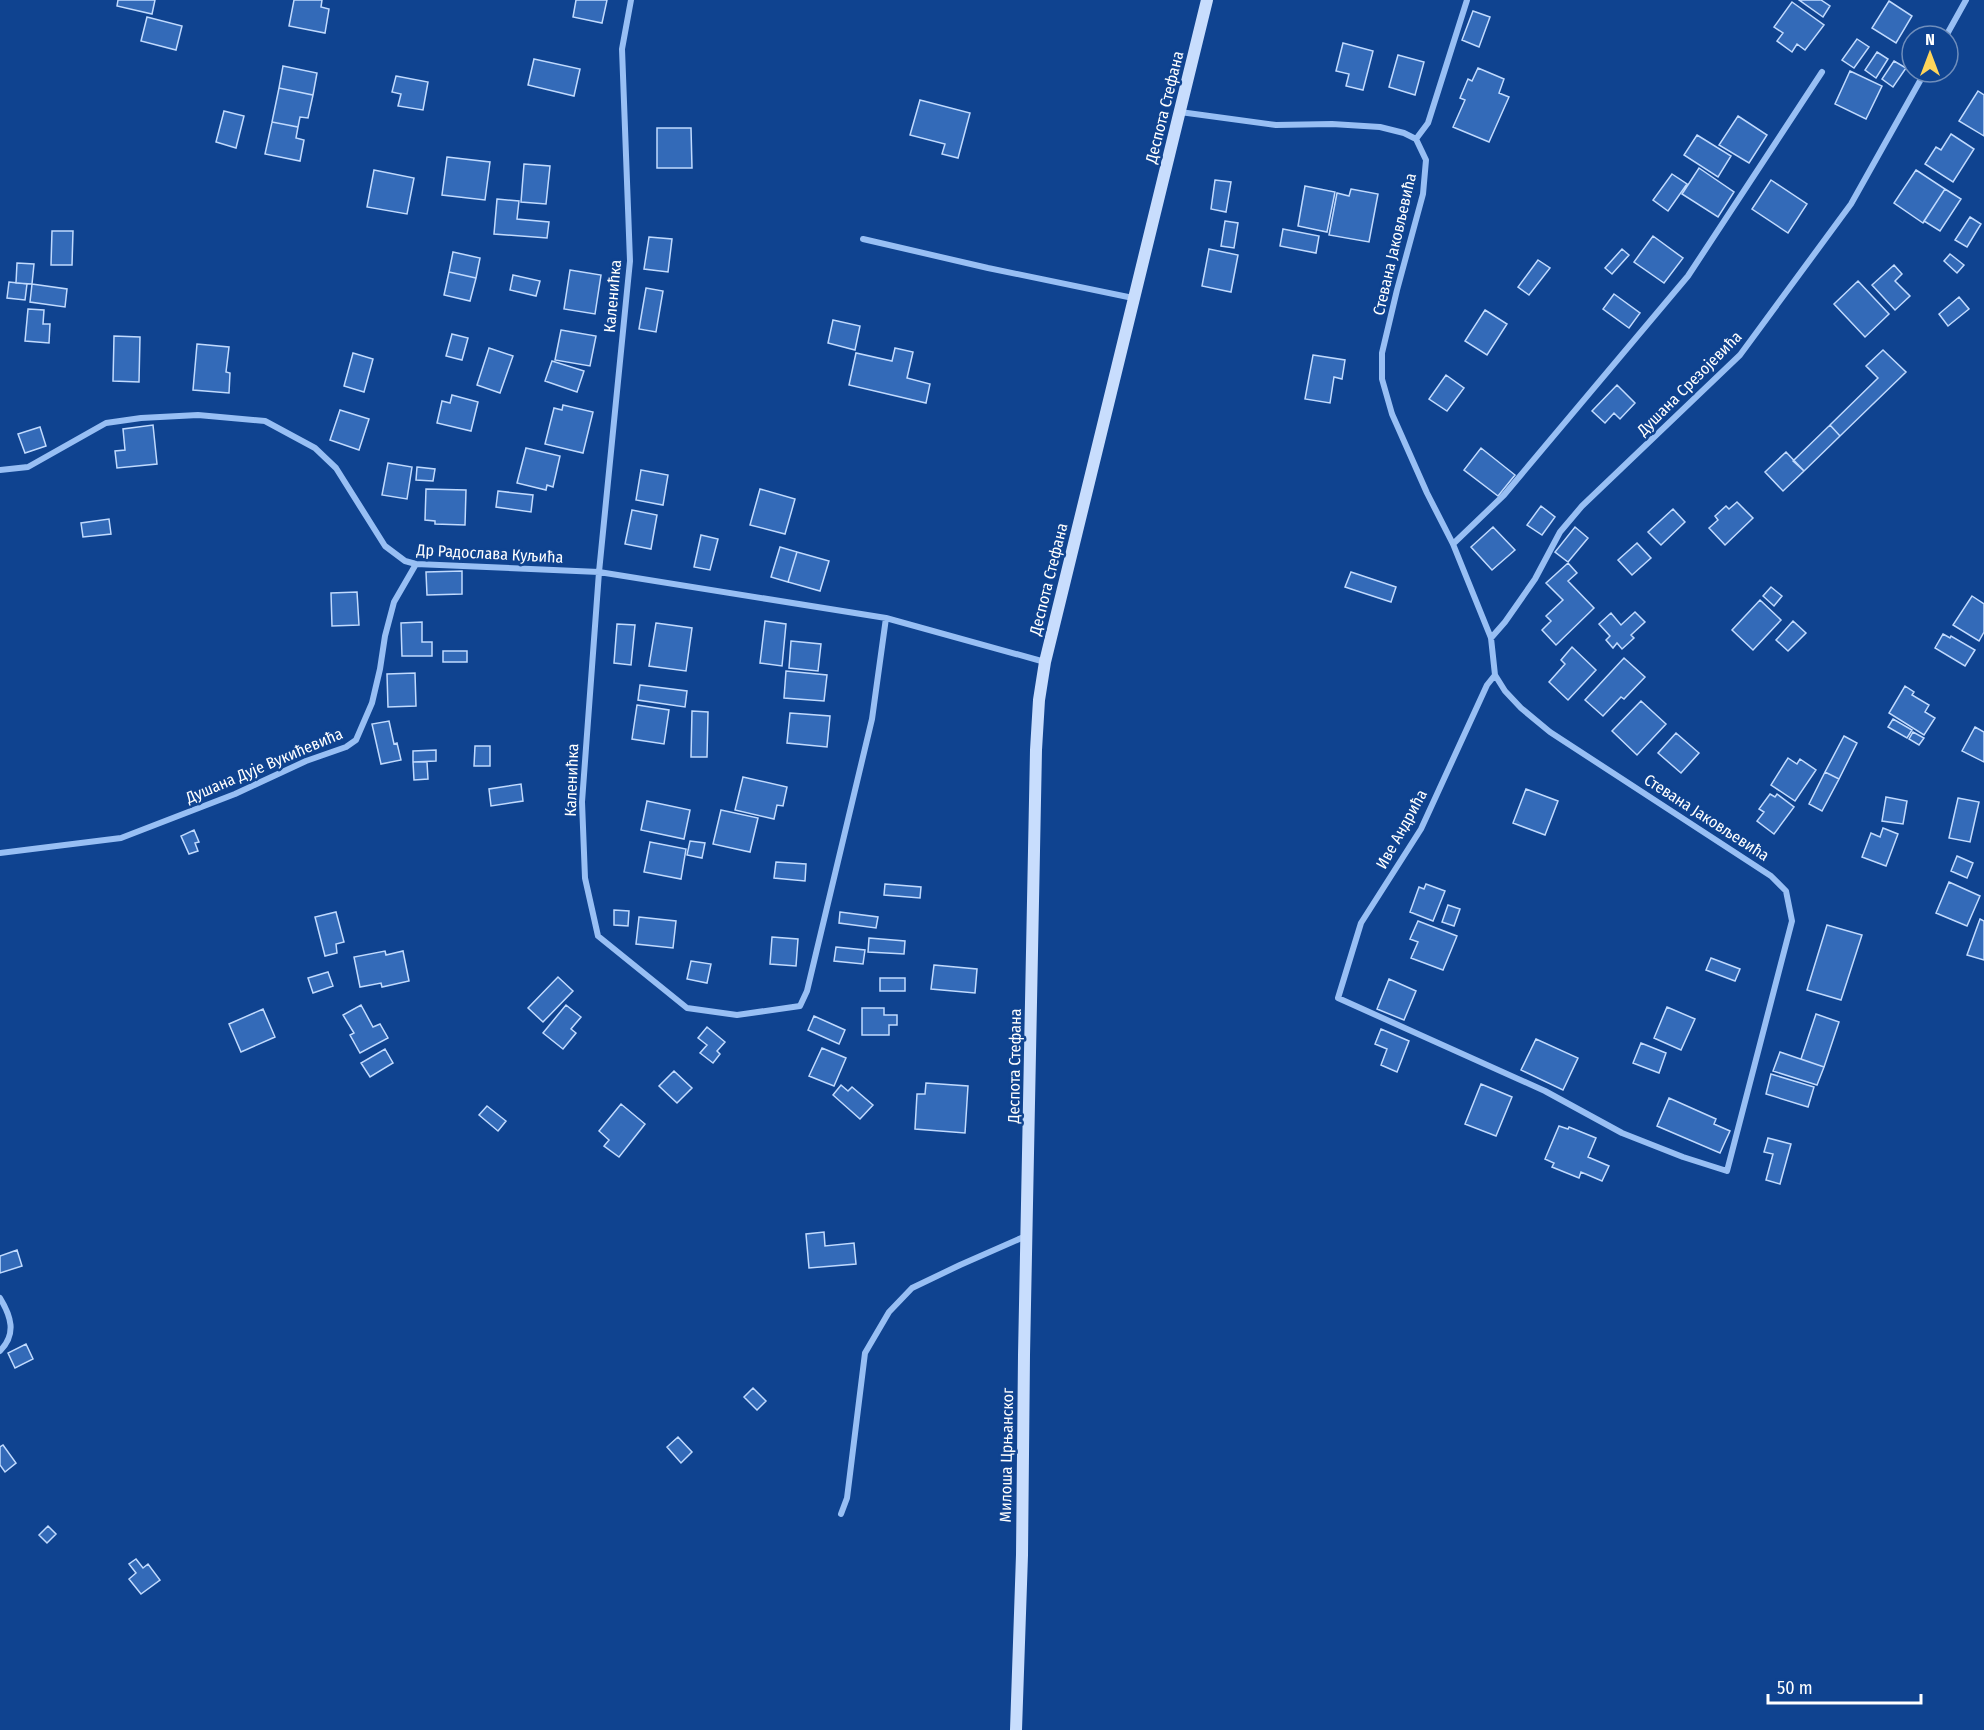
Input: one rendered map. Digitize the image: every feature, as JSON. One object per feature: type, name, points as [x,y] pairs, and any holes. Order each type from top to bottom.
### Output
[{"type":"main road","name":"Деспота Стефана","points":[[1028,1180],[1036,750],[1045,662],[1208,0]]},
{"type":"main road","name":"Милоша Црњанског","points":[[1016,1730],[1022,1555],[1028,1180]]},
{"type":"street","name":"Каленићка","points":[[631,0],[622,49],[630,261],[599,572],[582,802],[585,878],[598,936],[687,1008],[737,1015],[800,1006],[807,991],[872,718],[886,618]]},
{"type":"street","points":[[1180,112],[1276,125],[1332,124],[1380,127],[1404,133],[1416,139],[1428,123],[1467,0]]},
{"type":"street","points":[[1953,24],[1966,0]]},
{"type":"street","points":[[1453,544],[1504,495],[1688,276],[1822,72]]},
{"type":"street","name":"Душана Срезојевића","points":[[1491,638],[1535,579],[1560,532],[1582,506],[1740,356],[1851,204],[1918,84]]},
{"type":"street","name":"Стевана Јаковљевића","points":[[1416,139],[1426,160],[1423,194],[1382,353],[1382,379],[1392,414],[1427,493],[1453,544],[1491,638],[1495,675],[1505,691],[1521,708],[1550,732],[1772,876],[1785,891],[1792,921],[1727,1171]]},
{"type":"street","points":[[863,239],[1133,298]]},
{"type":"street","name":"Др Радослава Куљића","points":[[0,470],[28,467],[106,423],[141,418],[198,415],[265,421],[315,448],[336,468],[385,546],[405,561],[416,564],[599,572],[886,618],[1045,662]]},
{"type":"street","name":"Душана Дује Вукићевића","points":[[0,854],[121,838],[235,794],[306,760],[346,747],[356,740],[372,702],[394,602],[416,564]]},
{"type":"street","name":"Иве Андрића","points":[[1495,675],[1487,686],[1421,830],[1361,923],[1338,998],[1545,1091],[1622,1133],[1683,1157],[1727,1171]]},
{"type":"street","points":[[841,1514],[847,1498],[865,1353],[889,1312],[912,1288],[1026,1236]]},
{"type":"street","points":[[0,1298],[9,1312],[11,1323],[11,1335],[0,1352]]},
{"type":"building","points":[[118,0],[155,0],[152,14],[117,6]]},
{"type":"building","points":[[294,0],[322,0],[321,7],[329,9],[325,33],[289,26]]},
{"type":"building","points":[[576,0],[607,0],[602,23],[573,17]]},
{"type":"building","points":[[1799,0],[1821,0],[1830,6],[1823,17]]},
{"type":"building","points":[[1889,1],[1912,16],[1907,24],[1900,24],[1900,36],[1896,43],[1872,28]]},
{"type":"building","points":[[1792,2],[1824,25],[1805,50],[1797,44],[1792,52],[1777,41],[1783,33],[1774,27]]},
{"type":"building","points":[[1473,11],[1490,17],[1479,47],[1462,40]]},
{"type":"building","points":[[147,17],[182,26],[176,50],[141,41]]},
{"type":"building","points":[[1857,39],[1869,47],[1854,68],[1842,60]]},
{"type":"building","points":[[1343,43],[1373,51],[1363,90],[1346,86],[1349,74],[1336,71]]},
{"type":"building","points":[[1877,52],[1888,59],[1876,78],[1865,70]]},
{"type":"building","points":[[1398,55],[1424,62],[1415,95],[1389,87]]},
{"type":"building","points":[[534,59],[580,69],[574,96],[528,85]]},
{"type":"building","points":[[1894,61],[1900,64],[1900,77],[1893,87],[1882,79]]},
{"type":"building","points":[[283,66],[317,73],[313,95],[279,88]]},
{"type":"building","points":[[1478,68],[1504,79],[1499,93],[1509,97],[1489,142],[1453,127],[1465,100],[1460,98],[1468,79],[1472,81]]},
{"type":"building","points":[[1850,71],[1882,86],[1866,119],[1835,104]]},
{"type":"building","points":[[396,76],[428,82],[423,110],[398,106],[401,94],[392,92]]},
{"type":"building","points":[[279,88],[313,95],[308,118],[300,117],[298,127],[272,122]]},
{"type":"building","points":[[1978,91],[1984,95],[1984,136],[1959,121]]},
{"type":"building","points":[[920,100],[970,113],[958,158],[942,154],[945,144],[910,135]]},
{"type":"building","points":[[224,111],[244,116],[236,148],[216,142]]},
{"type":"building","points":[[1738,116],[1767,135],[1749,163],[1719,145]]},
{"type":"building","points":[[272,122],[298,127],[296,138],[304,140],[300,161],[265,154]]},
{"type":"building","points":[[657,128],[691,128],[692,168],[657,168]]},
{"type":"building","points":[[1951,134],[1974,149],[1953,182],[1925,164],[1936,147],[1941,150]]},
{"type":"building","points":[[1697,135],[1731,156],[1718,177],[1684,155]]},
{"type":"building","points":[[447,157],[490,162],[485,200],[442,195]]},
{"type":"building","points":[[524,164],[550,166],[546,204],[521,202]]},
{"type":"building","points":[[1699,168],[1734,192],[1718,217],[1682,194]]},
{"type":"building","points":[[374,170],[414,178],[407,214],[367,207]]},
{"type":"building","points":[[1916,170],[1945,189],[1923,223],[1894,203]]},
{"type":"building","points":[[1672,174],[1687,184],[1668,211],[1653,200]]},
{"type":"building","points":[[1215,180],[1231,182],[1226,212],[1211,209]]},
{"type":"building","points":[[1771,180],[1807,204],[1788,233],[1752,209]]},
{"type":"building","points":[[1305,186],[1335,192],[1327,232],[1298,226]]},
{"type":"building","points":[[1351,189],[1378,194],[1369,242],[1329,235],[1337,193],[1349,196]]},
{"type":"building","points":[[1945,189],[1961,199],[1940,231],[1924,221]]},
{"type":"building","points":[[497,199],[519,201],[517,219],[549,222],[547,238],[494,234]]},
{"type":"building","points":[[1970,217],[1981,224],[1967,247],[1955,240]]},
{"type":"building","points":[[1225,221],[1238,223],[1234,248],[1221,246]]},
{"type":"building","points":[[1283,229],[1319,236],[1316,253],[1280,246]]},
{"type":"building","points":[[52,231],[73,231],[72,265],[51,265]]},
{"type":"building","points":[[1653,236],[1683,258],[1664,283],[1634,262]]},
{"type":"building","points":[[649,237],[672,239],[668,272],[644,269]]},
{"type":"building","points":[[1209,249],[1238,255],[1231,292],[1202,286]]},
{"type":"building","points":[[1622,249],[1629,255],[1612,274],[1605,268]]},
{"type":"building","points":[[453,252],[480,258],[476,278],[449,272]]},
{"type":"building","points":[[1950,254],[1964,265],[1957,273],[1944,261]]},
{"type":"building","points":[[1538,260],[1550,268],[1529,295],[1518,287]]},
{"type":"building","points":[[17,263],[34,264],[32,284],[16,283]]},
{"type":"building","points":[[1894,265],[1902,274],[1895,281],[1910,296],[1895,310],[1872,285]]},
{"type":"building","points":[[570,270],[601,275],[595,314],[564,309]]},
{"type":"building","points":[[449,272],[476,278],[470,301],[444,295]]},
{"type":"building","points":[[513,275],[540,281],[536,296],[510,290]]},
{"type":"building","points":[[1858,281],[1889,314],[1865,337],[1834,304]]},
{"type":"building","points":[[9,282],[27,284],[25,300],[7,298]]},
{"type":"building","points":[[32,284],[67,289],[65,307],[30,302]]},
{"type":"building","points":[[646,288],[663,291],[656,332],[639,329]]},
{"type":"building","points":[[1614,294],[1640,313],[1629,328],[1603,309]]},
{"type":"building","points":[[1959,297],[1969,309],[1948,326],[1939,314]]},
{"type":"building","points":[[28,309],[44,310],[43,324],[50,324],[49,343],[25,341]]},
{"type":"building","points":[[1485,310],[1507,324],[1487,355],[1465,341]]},
{"type":"building","points":[[833,320],[860,326],[855,350],[828,343]]},
{"type":"building","points":[[561,330],[596,336],[590,366],[555,360]]},
{"type":"building","points":[[452,334],[468,338],[462,360],[446,356]]},
{"type":"building","points":[[114,336],[140,337],[139,382],[113,381]]},
{"type":"building","points":[[197,344],[229,347],[226,372],[230,373],[229,393],[193,390]]},
{"type":"building","points":[[489,348],[513,356],[500,393],[477,385]]},
{"type":"building","points":[[895,348],[913,352],[907,378],[930,384],[926,403],[849,385],[856,353],[892,361]]},
{"type":"building","points":[[1883,350],[1906,372],[1840,436],[1830,425],[1878,378],[1866,366]]},
{"type":"building","points":[[353,353],[373,359],[364,392],[344,386]]},
{"type":"building","points":[[1313,355],[1345,360],[1342,379],[1334,377],[1330,403],[1305,399]]},
{"type":"building","points":[[552,361],[584,371],[577,392],[545,381]]},
{"type":"building","points":[[1446,375],[1464,388],[1447,411],[1429,399]]},
{"type":"building","points":[[1617,385],[1635,403],[1620,419],[1614,413],[1605,423],[1592,411]]},
{"type":"building","points":[[452,395],[478,402],[471,431],[437,423],[442,401],[450,403]]},
{"type":"building","points":[[563,405],[593,412],[583,453],[545,444],[554,408],[562,410]]},
{"type":"building","points":[[340,410],[369,419],[359,450],[330,440]]},
{"type":"building","points":[[153,425],[157,464],[117,468],[115,451],[125,450],[123,429]]},
{"type":"building","points":[[1830,425],[1840,436],[1804,471],[1793,461]]},
{"type":"building","points":[[40,427],[46,446],[25,453],[18,434]]},
{"type":"building","points":[[526,448],[560,456],[553,487],[547,485],[546,490],[517,483]]},
{"type":"building","points":[[1481,448],[1515,475],[1498,496],[1464,470]]},
{"type":"building","points":[[1786,452],[1804,471],[1783,491],[1765,472]]},
{"type":"building","points":[[388,463],[412,467],[407,499],[382,495]]},
{"type":"building","points":[[417,467],[435,469],[433,481],[416,480]]},
{"type":"building","points":[[641,470],[668,475],[663,505],[636,500]]},
{"type":"building","points":[[426,489],[466,490],[465,525],[435,524],[435,521],[425,520]]},
{"type":"building","points":[[760,489],[795,499],[785,534],[750,525]]},
{"type":"building","points":[[498,491],[533,495],[531,512],[496,507]]},
{"type":"building","points":[[1737,502],[1753,518],[1725,545],[1709,528],[1718,520],[1715,516],[1726,506],[1729,509]]},
{"type":"building","points":[[1541,506],[1555,517],[1542,535],[1527,525]]},
{"type":"building","points":[[1673,509],[1685,522],[1661,545],[1648,532]]},
{"type":"building","points":[[632,510],[657,515],[651,549],[625,544]]},
{"type":"building","points":[[109,519],[111,534],[83,537],[81,523]]},
{"type":"building","points":[[1493,527],[1515,550],[1492,570],[1471,547]]},
{"type":"building","points":[[1575,527],[1588,538],[1568,562],[1555,552]]},
{"type":"building","points":[[701,535],[718,539],[710,570],[694,567]]},
{"type":"building","points":[[1637,543],[1651,558],[1632,575],[1618,560]]},
{"type":"building","points":[[780,547],[797,552],[788,582],[771,577]]},
{"type":"building","points":[[797,552],[829,561],[820,591],[788,582]]},
{"type":"building","points":[[1568,563],[1577,573],[1568,581],[1594,608],[1556,645],[1542,630],[1551,621],[1546,616],[1563,600],[1546,583]]},
{"type":"building","points":[[462,571],[462,594],[427,595],[426,572]]},
{"type":"building","points":[[1351,572],[1396,587],[1391,602],[1345,587]]},
{"type":"building","points":[[1771,587],[1782,596],[1774,606],[1763,596]]},
{"type":"building","points":[[357,592],[359,625],[332,626],[331,593]]},
{"type":"building","points":[[1972,596],[1984,604],[1984,632],[1979,641],[1953,625]]},
{"type":"building","points":[[1760,600],[1781,620],[1753,650],[1732,630]]},
{"type":"building","points":[[1635,612],[1645,622],[1631,635],[1634,638],[1622,649],[1617,643],[1613,648],[1606,640],[1610,636],[1599,624],[1611,613],[1621,625]]},
{"type":"building","points":[[765,621],[786,624],[782,666],[760,663]]},
{"type":"building","points":[[1793,621],[1806,633],[1788,651],[1776,640]]},
{"type":"building","points":[[422,622],[422,642],[432,642],[432,656],[402,656],[401,623]]},
{"type":"building","points":[[656,623],[692,628],[686,671],[649,666]]},
{"type":"building","points":[[617,624],[635,625],[631,665],[614,663]]},
{"type":"building","points":[[1943,634],[1975,650],[1965,666],[1935,648]]},
{"type":"building","points":[[791,641],[821,644],[818,671],[789,668]]},
{"type":"building","points":[[1572,647],[1596,670],[1568,700],[1549,682],[1565,664],[1561,660]]},
{"type":"building","points":[[443,651],[467,651],[467,662],[443,662]]},
{"type":"building","points":[[1624,658],[1645,677],[1624,699],[1621,697],[1603,716],[1585,700]]},
{"type":"building","points":[[786,671],[827,675],[824,701],[784,698]]},
{"type":"building","points":[[415,673],[416,706],[388,707],[387,674]]},
{"type":"building","points":[[640,685],[687,691],[685,707],[638,700]]},
{"type":"building","points":[[1905,686],[1914,692],[1912,695],[1929,705],[1925,712],[1935,718],[1924,735],[1889,713]]},
{"type":"building","points":[[1641,701],[1666,724],[1637,755],[1612,731]]},
{"type":"building","points":[[637,705],[669,710],[664,744],[632,739]]},
{"type":"building","points":[[692,711],[708,712],[707,757],[691,757]]},
{"type":"building","points":[[790,713],[830,716],[827,747],[787,743]]},
{"type":"building","points":[[1893,719],[1912,730],[1907,738],[1888,727]]},
{"type":"building","points":[[389,721],[394,744],[397,743],[401,760],[381,764],[372,724]]},
{"type":"building","points":[[1975,727],[1984,732],[1984,762],[1962,751]]},
{"type":"building","points":[[1913,732],[1924,738],[1919,745],[1909,739]]},
{"type":"building","points":[[1676,733],[1699,753],[1681,773],[1658,753]]},
{"type":"building","points":[[1844,736],[1857,743],[1839,779],[1825,772]]},
{"type":"building","points":[[475,746],[490,746],[490,766],[474,766]]},
{"type":"building","points":[[436,750],[436,761],[413,762],[413,751]]},
{"type":"building","points":[[1788,758],[1797,764],[1800,759],[1816,770],[1795,801],[1771,785]]},
{"type":"building","points":[[413,762],[427,762],[428,779],[414,780]]},
{"type":"building","points":[[1825,772],[1839,779],[1822,811],[1809,804]]},
{"type":"building","points":[[743,777],[787,787],[783,806],[777,805],[774,819],[735,810]]},
{"type":"building","points":[[521,784],[523,801],[491,806],[489,789]]},
{"type":"building","points":[[1526,789],[1558,801],[1545,835],[1513,823]]},
{"type":"building","points":[[1770,794],[1775,797],[1777,794],[1794,807],[1774,834],[1757,821],[1764,812],[1759,809]]},
{"type":"building","points":[[1886,797],[1907,801],[1903,824],[1882,821]]},
{"type":"building","points":[[1958,798],[1979,802],[1970,842],[1949,838]]},
{"type":"building","points":[[647,801],[690,810],[684,839],[641,830]]},
{"type":"building","points":[[721,810],[758,818],[750,852],[713,844]]},
{"type":"building","points":[[1883,828],[1898,834],[1886,866],[1862,857],[1871,833],[1880,837]]},
{"type":"building","points":[[194,830],[199,842],[195,843],[198,851],[189,854],[181,836]]},
{"type":"building","points":[[690,841],[705,843],[702,858],[687,855]]},
{"type":"building","points":[[650,842],[686,849],[681,879],[644,872]]},
{"type":"building","points":[[1957,856],[1973,863],[1967,878],[1951,871]]},
{"type":"building","points":[[776,862],[806,864],[805,881],[774,878]]},
{"type":"building","points":[[1949,882],[1980,896],[1967,926],[1936,913]]},
{"type":"building","points":[[885,884],[921,887],[920,898],[884,895]]},
{"type":"building","points":[[1426,884],[1445,891],[1433,921],[1410,912],[1419,887],[1424,889]]},
{"type":"building","points":[[1448,905],[1460,909],[1454,926],[1442,922]]},
{"type":"building","points":[[614,910],[629,911],[628,926],[614,925]]},
{"type":"building","points":[[336,912],[344,942],[336,944],[337,953],[325,956],[315,917]]},
{"type":"building","points":[[840,912],[878,917],[876,928],[839,923]]},
{"type":"building","points":[[639,917],[676,921],[673,948],[636,944]]},
{"type":"building","points":[[1980,919],[1984,921],[1984,960],[1967,955]]},
{"type":"building","points":[[1418,921],[1457,936],[1443,970],[1411,958],[1418,942],[1410,939]]},
{"type":"building","points":[[1827,925],[1862,935],[1841,1000],[1807,990]]},
{"type":"building","points":[[772,937],[798,939],[796,966],[770,964]]},
{"type":"building","points":[[869,938],[905,941],[904,954],[868,952]]},
{"type":"building","points":[[836,947],[865,950],[863,964],[834,961]]},
{"type":"building","points":[[385,951],[386,955],[403,951],[409,981],[382,987],[381,983],[360,987],[354,957]]},
{"type":"building","points":[[1711,958],[1740,969],[1735,981],[1706,970]]},
{"type":"building","points":[[691,961],[711,964],[707,983],[687,979]]},
{"type":"building","points":[[934,965],[977,969],[975,993],[931,989]]},
{"type":"building","points":[[328,972],[333,986],[313,993],[308,978]]},
{"type":"building","points":[[558,977],[573,991],[543,1022],[528,1008]]},
{"type":"building","points":[[880,978],[905,978],[905,991],[880,991]]},
{"type":"building","points":[[1389,979],[1416,991],[1404,1020],[1377,1009]]},
{"type":"building","points":[[361,1005],[373,1027],[380,1024],[388,1038],[360,1053],[350,1035],[354,1033],[343,1015]]},
{"type":"building","points":[[566,1005],[581,1017],[571,1029],[576,1033],[563,1049],[543,1033]]},
{"type":"building","points":[[1667,1007],[1695,1019],[1681,1050],[1654,1038]]},
{"type":"building","points":[[862,1008],[884,1008],[884,1015],[897,1015],[897,1025],[889,1025],[889,1035],[862,1035]]},
{"type":"building","points":[[263,1009],[275,1037],[241,1052],[229,1024]]},
{"type":"building","points":[[1816,1014],[1839,1022],[1824,1067],[1801,1059]]},
{"type":"building","points":[[814,1016],[845,1030],[839,1044],[808,1030]]},
{"type":"building","points":[[707,1027],[725,1042],[717,1051],[720,1054],[713,1063],[700,1053],[707,1045],[698,1038]]},
{"type":"building","points":[[1381,1029],[1409,1041],[1397,1072],[1381,1065],[1387,1049],[1375,1044]]},
{"type":"building","points":[[1536,1039],[1578,1058],[1563,1090],[1521,1070]]},
{"type":"building","points":[[1641,1043],[1666,1053],[1659,1073],[1633,1063]]},
{"type":"building","points":[[822,1048],[846,1058],[834,1086],[809,1076]]},
{"type":"building","points":[[385,1049],[393,1063],[370,1077],[361,1063]]},
{"type":"building","points":[[1780,1052],[1824,1067],[1817,1085],[1773,1071]]},
{"type":"building","points":[[674,1071],[692,1088],[677,1103],[659,1086]]},
{"type":"building","points":[[1771,1074],[1814,1087],[1808,1107],[1766,1094]]},
{"type":"building","points":[[926,1083],[968,1086],[965,1133],[915,1129],[917,1094],[925,1094]]},
{"type":"building","points":[[1481,1084],[1512,1097],[1496,1136],[1465,1124]]},
{"type":"building","points":[[841,1085],[848,1091],[852,1087],[873,1105],[860,1119],[833,1095]]},
{"type":"building","points":[[1669,1098],[1716,1119],[1714,1124],[1730,1131],[1720,1153],[1657,1126]]},
{"type":"building","points":[[621,1104],[645,1124],[619,1157],[604,1146],[609,1140],[599,1131]]},
{"type":"building","points":[[487,1106],[506,1121],[498,1131],[479,1115]]},
{"type":"building","points":[[1559,1126],[1568,1129],[1569,1127],[1596,1138],[1588,1157],[1609,1166],[1602,1181],[1581,1172],[1579,1178],[1552,1167],[1554,1163],[1545,1159]]},
{"type":"building","points":[[1768,1138],[1791,1144],[1780,1184],[1766,1180],[1773,1154],[1764,1152]]},
{"type":"building","points":[[824,1232],[825,1246],[854,1243],[856,1264],[809,1268],[806,1234]]},
{"type":"building","points":[[17,1250],[22,1266],[0,1273],[0,1256]]},
{"type":"building","points":[[26,1344],[33,1359],[15,1368],[8,1353]]},
{"type":"building","points":[[753,1388],[766,1401],[757,1410],[744,1397]]},
{"type":"building","points":[[678,1437],[692,1452],[681,1463],[667,1447]]},
{"type":"building","points":[[3,1445],[16,1463],[5,1472],[0,1465],[0,1447]]},
{"type":"building","points":[[48,1526],[56,1534],[47,1543],[39,1535]]},
{"type":"building","points":[[136,1559],[143,1568],[148,1564],[160,1580],[141,1594],[129,1579],[136,1573],[129,1564]]}]
